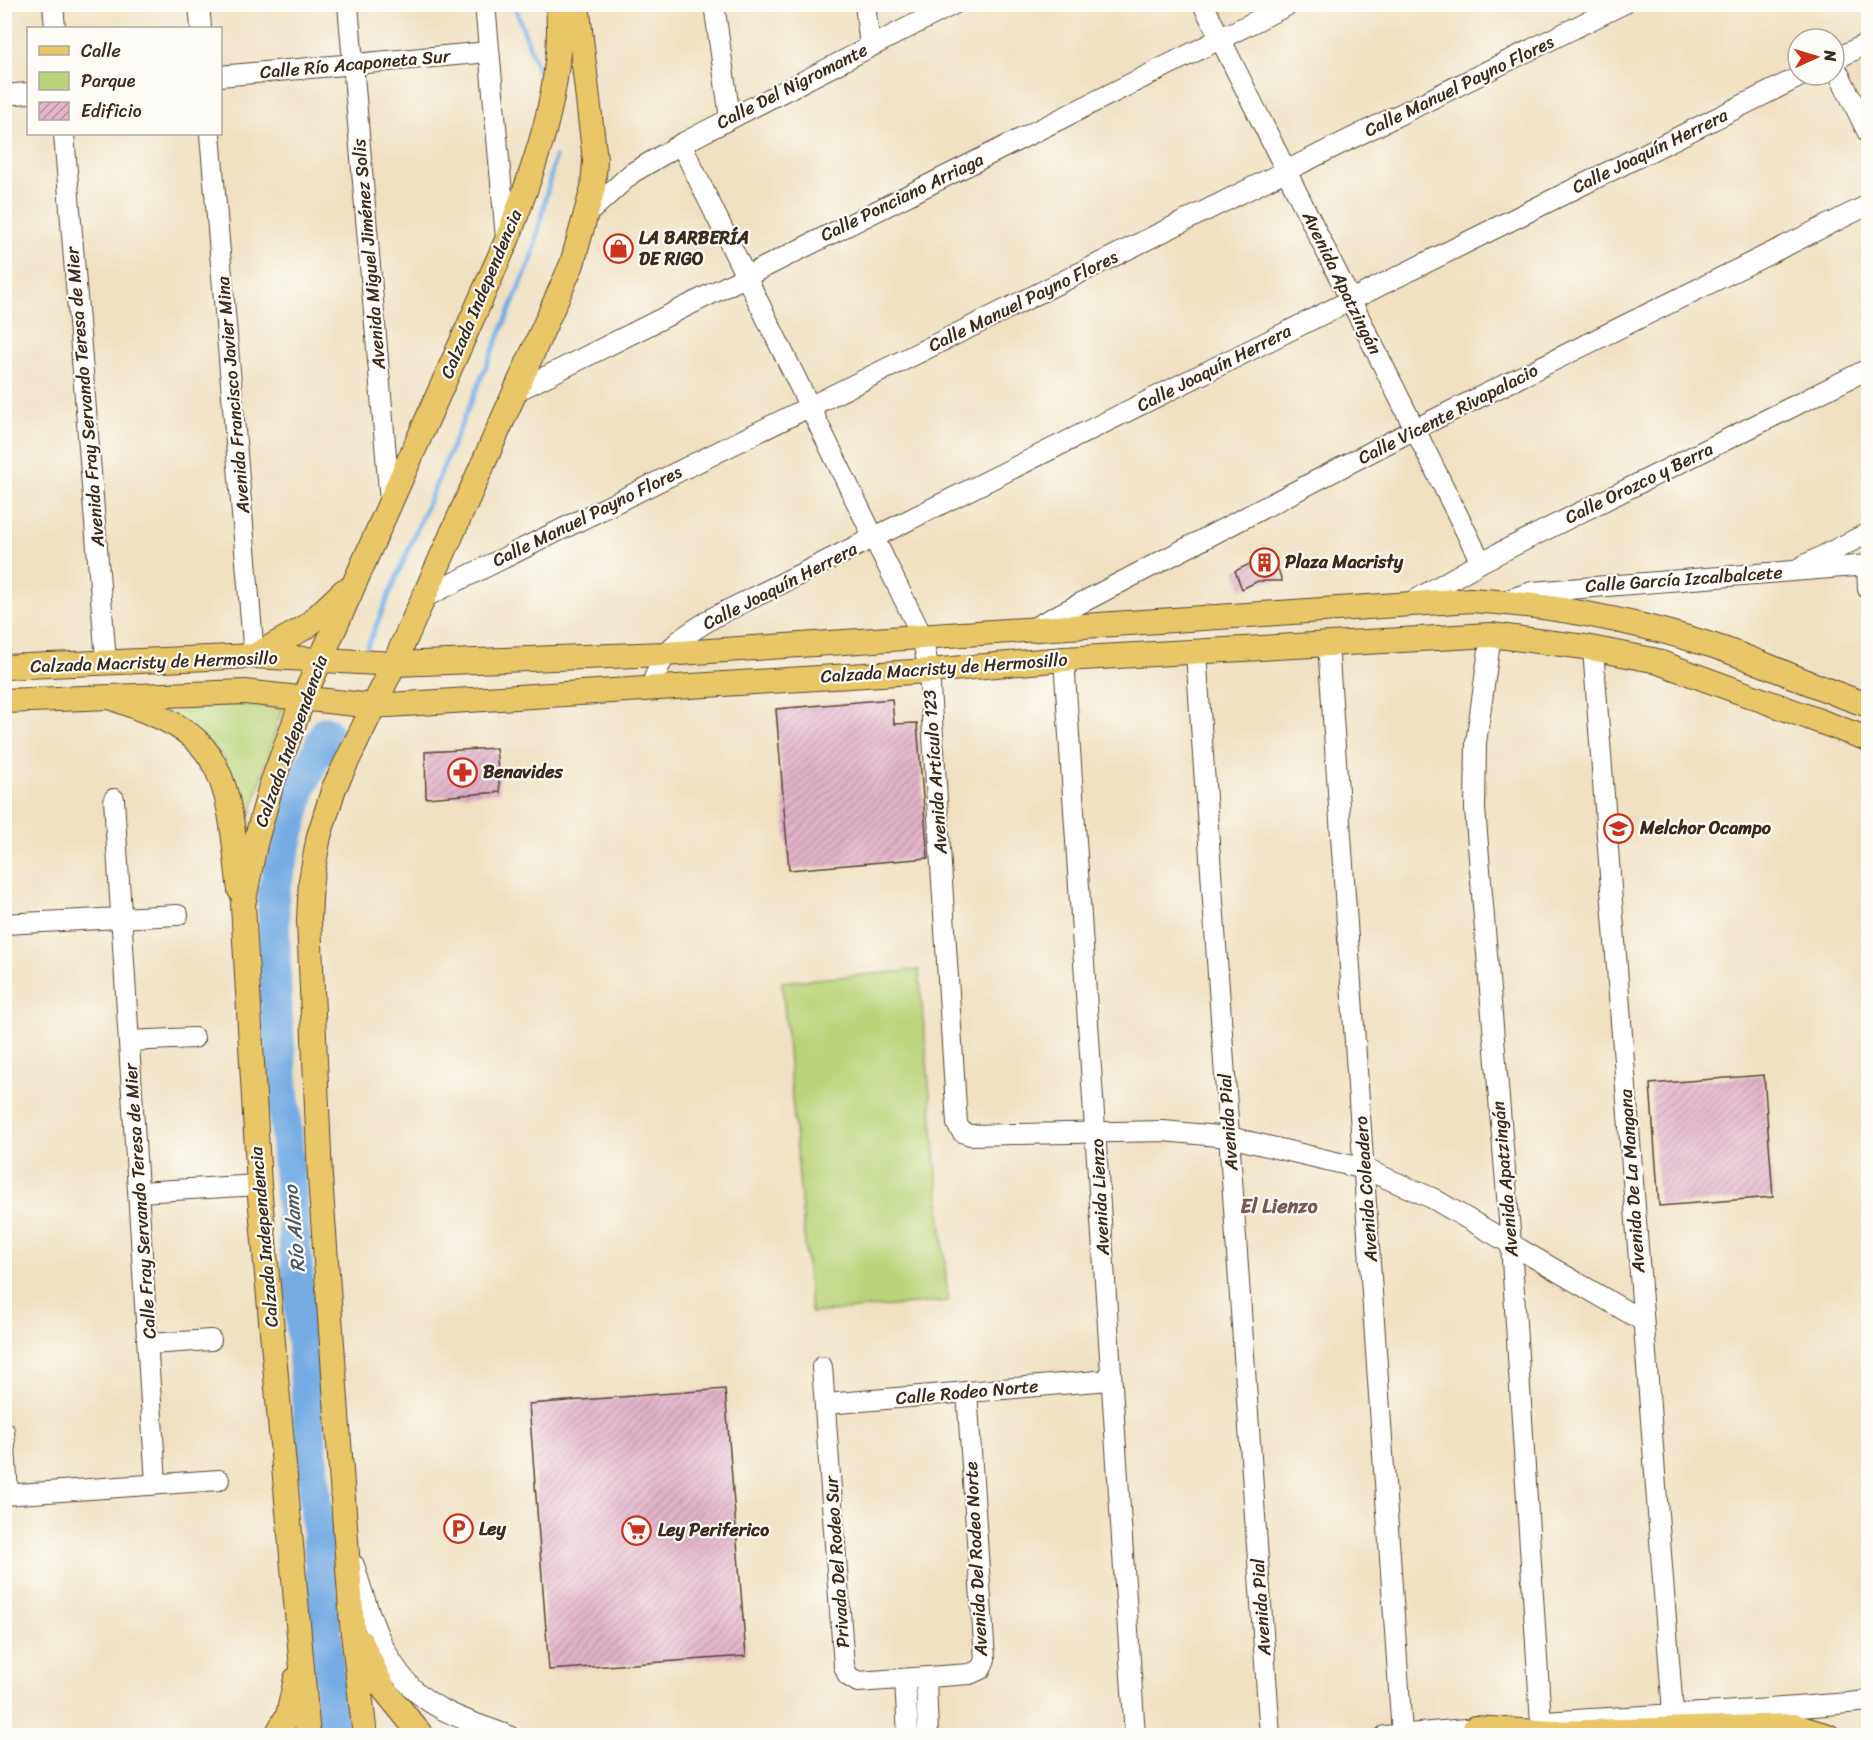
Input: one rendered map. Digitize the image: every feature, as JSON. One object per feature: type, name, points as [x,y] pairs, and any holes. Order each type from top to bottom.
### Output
[{"type":"main road","name":"Calzada Independencia","points":[[308,1736],[259,1185],[243,905],[271,786],[303,699],[507,240],[534,167],[550,108],[560,28],[558,4]]},
{"type":"main road","points":[[365,1736],[352,1624],[320,1177],[309,920],[311,879],[319,836],[334,788],[394,664],[572,264],[593,188],[594,166],[577,4]]},
{"type":"main road","points":[[254,656],[306,627],[356,579]]},
{"type":"main road","name":"Calzada Macristy de Hermosillo","points":[[4,667],[254,656],[394,664],[665,654],[1412,602],[1502,602],[1593,614],[1648,626],[1717,647],[1819,688],[1869,705]]},
{"type":"main road","points":[[1491,635],[1516,614],[1536,606]]},
{"type":"main road","name":"Calzada Macristy de Hermosillo","points":[[4,701],[245,692],[373,706],[929,671],[1064,659],[1491,635],[1653,660],[1869,739]]},
{"type":"main road","points":[[107,696],[170,723],[197,741],[214,765],[223,787],[243,905]]},
{"type":"main road","points":[[352,1624],[383,1688],[422,1736]]},
{"type":"main road","points":[[276,1736],[288,1715],[301,1659]]},
{"type":"main road","points":[[1475,1728],[1554,1733],[1794,1726],[1828,1736]]},
{"type":"street","points":[[53,4],[55,27]]},
{"type":"street","points":[[199,4],[201,27]]},
{"type":"street","name":"Avenida Miguel Jiménez Solis","points":[[348,4],[390,503]]},
{"type":"street","points":[[484,4],[507,240]]},
{"type":"street","points":[[714,4],[730,118]]},
{"type":"street","points":[[865,4],[870,46]]},
{"type":"street","name":"Calle Del Nigromante","points":[[587,214],[632,173],[681,144],[954,4]]},
{"type":"street","name":"Avenida Apatzingán","points":[[1203,4],[1481,562]]},
{"type":"street","name":"Calle Ponciano Arriaga","points":[[515,392],[1290,4]]},
{"type":"street","name":"Calle Manuel Payno Flores","points":[[423,598],[1623,4]]},
{"type":"street","points":[[1846,55],[1869,43]]},
{"type":"street","name":"Calle Río Acaponeta Sur","points":[[222,76],[353,62],[489,52]]},
{"type":"street","name":"Calle Joaquín Herrera","points":[[651,688],[665,654],[687,634],[716,616],[1786,83]]},
{"type":"street","points":[[1846,86],[1869,133]]},
{"type":"street","points":[[4,95],[27,93]]},
{"type":"street","name":"Avenida Fray Servando Teresa de Mier","points":[[64,135],[106,661]]},
{"type":"street","name":"Avenida Francisco Javier Mina","points":[[210,135],[254,656]]},
{"type":"street","name":"Avenida Artículo 123","points":[[681,144],[922,636],[929,671],[957,1124],[962,1132],[970,1135],[1096,1132]]},
{"type":"street","points":[[594,166],[612,172],[632,173]]},
{"type":"street","name":"Calle Vicente Rivapalacio","points":[[1030,630],[1415,429],[1869,205]]},
{"type":"street","name":"Calle Orozco y Berra","points":[[1412,602],[1481,562],[1869,369]]},
{"type":"street","points":[[1792,571],[1869,533]]},
{"type":"street","points":[[1868,565],[1869,589]]},
{"type":"street","name":"Calle García Izcalbalcete","points":[[1502,602],[1532,592],[1868,565]]},
{"type":"street","name":"Avenida Apatzingán","points":[[1491,635],[1476,743],[1475,809],[1511,1244],[1541,1723]]},
{"type":"street","name":"Avenida Coleadero","points":[[1328,644],[1365,1169],[1393,1735]]},
{"type":"street","name":"Avenida De La Mangana","points":[[1593,649],[1673,1713]]},
{"type":"street","name":"Avenida Pial","points":[[1196,652],[1270,1736]]},
{"type":"street","name":"Avenida Lienzo","points":[[1064,659],[1096,1132],[1109,1380],[1135,1736]]},
{"type":"street","name":"Calle Fray Servando Teresa de Mier","points":[[114,798],[156,1484]]},
{"type":"street","points":[[4,924],[178,915]]},
{"type":"street","points":[[129,1041],[194,1038]]},
{"type":"street","points":[[1096,1132],[1163,1131],[1229,1137],[1365,1169],[1432,1198],[1643,1321]]},
{"type":"street","points":[[139,1192],[259,1185]]},
{"type":"street","points":[[149,1344],[211,1340]]},
{"type":"street","name":"Privada Del Rodeo Sur","points":[[822,1367],[844,1666],[848,1676],[858,1682],[926,1678]]},
{"type":"street","name":"Calle Rodeo Norte","points":[[826,1404],[1109,1380]]},
{"type":"street","name":"Avenida Del Rodeo Norte","points":[[926,1678],[970,1674],[981,1669],[985,1659],[967,1392]]},
{"type":"street","points":[[4,1431],[6,1494],[219,1480]]},
{"type":"street","points":[[346,1540],[371,1618],[384,1647],[405,1681],[425,1699],[466,1720],[509,1736]]},
{"type":"street","points":[[926,1678],[928,1736]]},
{"type":"street","points":[[905,1680],[908,1736]]},
{"type":"street","points":[[1393,1735],[1673,1713],[1869,1701]]},
{"type":"green space","points":[[234,704],[282,708],[242,845],[224,757],[155,706]]},
{"type":"green space","points":[[919,970],[948,1301],[811,1313],[782,982]]},
{"type":"building","name":"Plaza Macristy","points":[[1272,553],[1282,581],[1258,581],[1242,589],[1235,571]]},
{"type":"building","points":[[892,699],[894,724],[917,723],[928,858],[789,870],[776,709]]},
{"type":"building","name":"Benavides","points":[[496,748],[500,792],[426,798],[425,752]]},
{"type":"building","points":[[1764,1075],[1773,1197],[1659,1206],[1650,1084]]},
{"type":"building","name":"Ley Periferico","points":[[725,1389],[746,1656],[549,1670],[529,1404]]},
{"type":"waterway","points":[[514,4],[539,73]]},
{"type":"waterway","points":[[367,647],[532,258],[555,157]]},
{"type":"waterway","name":"Río Alamo","points":[[326,732],[301,787],[273,894],[276,1006],[334,1736]]},
{"type":"place","name":"LA BARBERÍA DE RIGO","points":[[618,248]]},
{"type":"place","name":"Plaza Macristy","points":[[1264,562]]},
{"type":"place","name":"Benavides","points":[[462,772]]},
{"type":"place","name":"Melchor Ocampo","points":[[1619,828]]},
{"type":"place","name":"Ley","points":[[458,1529]]},
{"type":"place","name":"Ley Periferico","points":[[637,1530]]},
{"type":"district","name":"El Lienzo","points":[[1279,1206]]}]
